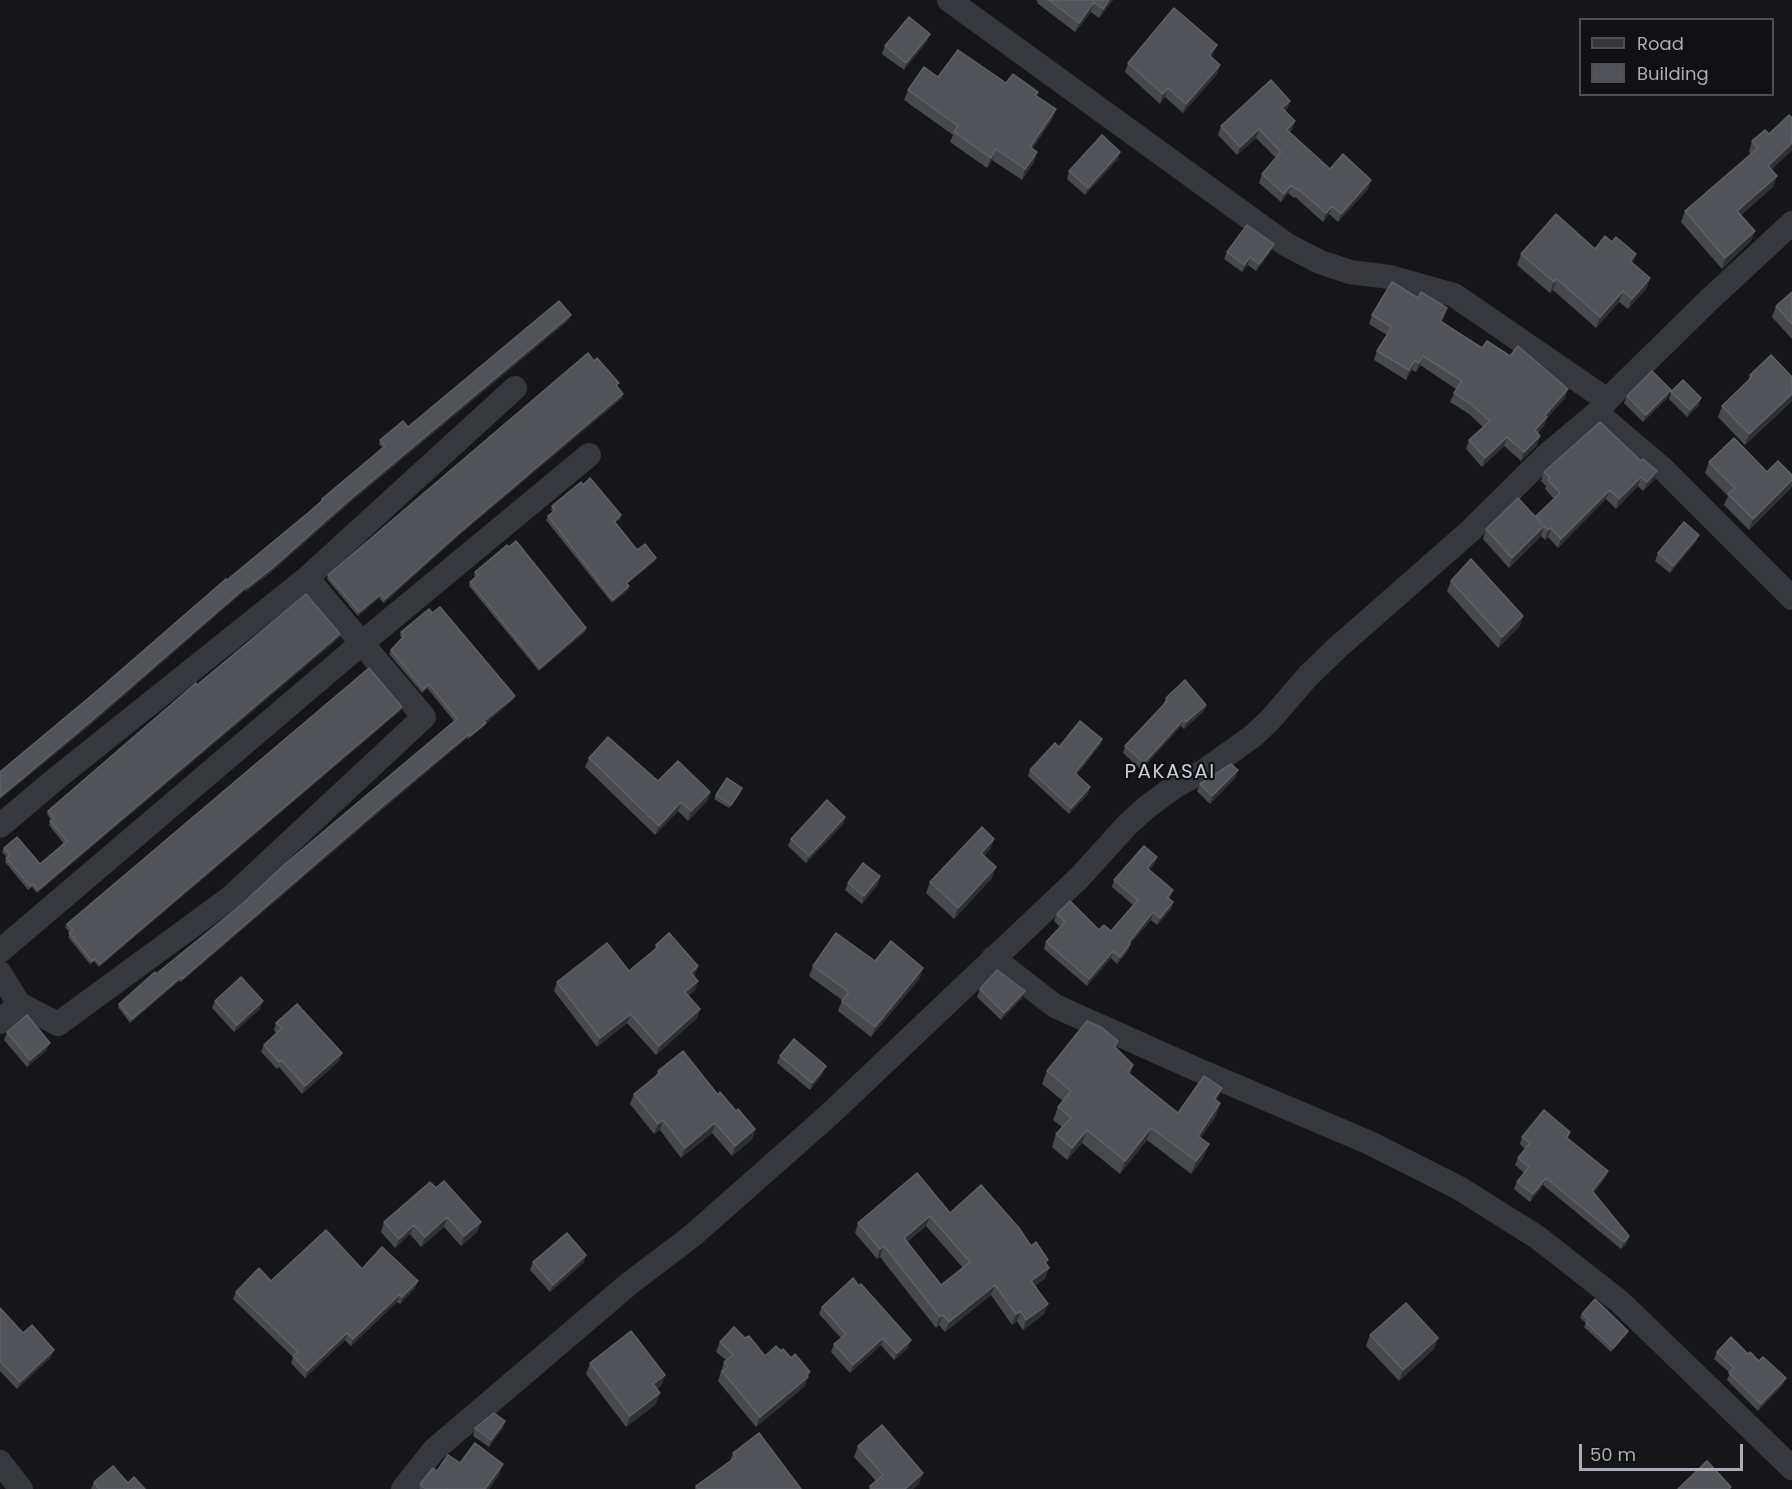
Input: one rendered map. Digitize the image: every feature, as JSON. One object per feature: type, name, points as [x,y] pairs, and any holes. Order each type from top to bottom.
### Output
[{"type":"street","points":[[949,0],[1287,246],[1320,262],[1350,272],[1390,277],[1454,296],[1602,406],[1792,598]]},
{"type":"street","points":[[403,1489],[434,1450],[630,1283],[692,1236],[829,1115],[1080,877],[1134,819],[1174,787],[1204,771],[1253,736],[1337,648],[1469,532],[1792,223]]},
{"type":"street","points":[[0,826],[307,578],[515,388]]},
{"type":"street","points":[[0,951],[362,643],[590,455]]},
{"type":"street","points":[[0,974],[19,1004],[58,1024],[230,898],[424,717],[307,578]]},
{"type":"street","points":[[993,958],[1055,1006],[1178,1062],[1370,1143],[1459,1188],[1537,1237],[1619,1301],[1792,1468]]},
{"type":"street","points":[[0,1022],[19,1004]]},
{"type":"street","points":[[0,1462],[21,1489]]},
{"type":"building","points":[[1049,0],[1109,0],[1103,9],[1094,2],[1079,23]]},
{"type":"building","points":[[1174,8],[1217,45],[1209,55],[1220,65],[1186,104],[1168,88],[1163,94],[1128,63]]},
{"type":"building","points":[[909,17],[930,34],[906,63],[885,46]]},
{"type":"building","points":[[958,50],[1006,83],[1013,74],[1038,92],[1035,95],[1056,109],[1030,147],[1037,152],[1025,169],[996,149],[991,158],[954,132],[958,126],[908,90],[924,67],[938,77]]},
{"type":"building","points":[[1271,80],[1290,101],[1282,108],[1295,121],[1287,130],[1330,169],[1343,154],[1371,180],[1341,214],[1332,206],[1326,213],[1291,185],[1284,194],[1262,174],[1281,152],[1259,129],[1240,147],[1221,126]]},
{"type":"building","points":[[1789,115],[1792,118],[1792,143],[1768,166],[1777,176],[1737,211],[1755,231],[1725,258],[1685,211],[1758,148],[1752,141],[1765,130],[1769,134]]},
{"type":"building","points":[[1102,135],[1120,152],[1088,188],[1069,171]]},
{"type":"building","points":[[1556,214],[1595,249],[1605,236],[1612,242],[1616,237],[1636,254],[1630,261],[1650,278],[1632,299],[1623,291],[1600,317],[1557,279],[1554,282],[1521,254]]},
{"type":"building","points":[[1247,225],[1274,244],[1259,264],[1250,257],[1244,265],[1227,252]]},
{"type":"building","points":[[1392,282],[1418,298],[1421,292],[1447,308],[1440,321],[1482,348],[1487,341],[1510,356],[1518,346],[1568,389],[1545,415],[1547,417],[1535,430],[1540,436],[1524,452],[1507,437],[1485,458],[1469,440],[1490,421],[1454,393],[1462,381],[1423,356],[1419,363],[1415,360],[1409,370],[1377,351],[1392,327],[1372,315]]},
{"type":"building","points":[[1792,292],[1792,324],[1776,306]]},
{"type":"building","points":[[559,301],[571,315],[348,501],[271,569],[247,586],[0,797],[0,772],[385,446],[380,440],[403,421],[408,427]]},
{"type":"building","points":[[588,353],[594,361],[597,358],[619,383],[616,385],[623,394],[385,599],[381,594],[359,612],[328,575]]},
{"type":"building","points":[[1771,355],[1792,377],[1792,394],[1749,434],[1722,406]]},
{"type":"building","points":[[1652,371],[1671,390],[1646,415],[1627,396]]},
{"type":"building","points":[[1683,380],[1701,398],[1690,410],[1671,392]]},
{"type":"building","points":[[1600,422],[1641,461],[1643,459],[1657,471],[1647,482],[1641,477],[1619,499],[1610,490],[1561,539],[1551,528],[1548,530],[1544,526],[1512,558],[1486,529],[1518,498],[1542,524],[1536,516],[1560,493],[1544,472]]},
{"type":"building","points":[[1734,438],[1767,472],[1778,461],[1792,475],[1792,480],[1753,519],[1728,494],[1735,488],[1709,462]]},
{"type":"building","points":[[590,478],[621,515],[614,521],[637,550],[645,544],[656,558],[626,583],[629,586],[613,600],[548,516],[555,510],[552,506],[581,482],[583,485]]},
{"type":"building","points":[[1684,522],[1699,535],[1673,566],[1658,553]]},
{"type":"building","points":[[516,541],[586,628],[540,668],[470,582],[478,575],[475,572],[507,545],[509,547]]},
{"type":"building","points":[[1471,559],[1523,616],[1502,637],[1451,581]]},
{"type":"building","points":[[306,594],[340,634],[38,890],[33,884],[30,886],[6,858],[10,855],[4,848],[17,837],[40,864],[67,841],[50,821],[54,818],[48,811],[196,683],[197,685]]},
{"type":"building","points":[[440,607],[515,696],[484,721],[486,723],[470,736],[469,734],[385,804],[182,979],[181,977],[132,1019],[119,1004],[155,972],[156,974],[241,905],[285,864],[457,719],[429,684],[423,689],[391,650],[404,636],[401,632],[429,609],[432,613]]},
{"type":"building","points":[[369,668],[402,707],[100,964],[95,958],[92,961],[69,933],[73,930],[67,924]]},
{"type":"building","points":[[1185,680],[1206,705],[1186,722],[1184,719],[1144,763],[1125,746],[1168,700],[1166,698]]},
{"type":"building","points":[[1080,721],[1102,739],[1075,773],[1090,787],[1071,808],[1030,770],[1055,743],[1059,747]]},
{"type":"building","points":[[608,737],[658,781],[678,761],[710,792],[691,811],[681,802],[659,826],[589,758]]},
{"type":"building","points":[[1231,764],[1238,770],[1212,796],[1200,784]]},
{"type":"building","points":[[727,778],[742,788],[731,805],[716,795]]},
{"type":"building","points":[[827,800],[845,817],[809,856],[791,839]]},
{"type":"building","points":[[982,827],[994,839],[981,853],[996,867],[958,908],[930,882]]},
{"type":"building","points":[[1144,846],[1157,857],[1147,868],[1173,890],[1167,897],[1173,902],[1160,918],[1153,912],[1120,957],[1113,951],[1089,979],[1046,942],[1065,922],[1057,914],[1070,901],[1099,930],[1104,925],[1111,931],[1138,900],[1114,880]]},
{"type":"building","points":[[863,863],[880,876],[864,896],[848,883]]},
{"type":"building","points":[[669,933],[698,966],[691,973],[698,981],[685,992],[700,1009],[659,1046],[631,1014],[600,1038],[557,982],[607,943],[629,971],[658,947],[656,945]]},
{"type":"building","points":[[836,933],[875,961],[891,941],[923,968],[875,1027],[842,1001],[849,992],[813,966]]},
{"type":"building","points":[[997,970],[1025,991],[1004,1013],[980,989]]},
{"type":"building","points":[[241,977],[263,1001],[237,1025],[215,1001]]},
{"type":"building","points":[[297,1004],[342,1053],[305,1086],[264,1045],[282,1028],[276,1023]]},
{"type":"building","points":[[27,1015],[50,1043],[30,1060],[7,1032]]},
{"type":"building","points":[[1087,1021],[1101,1027],[1118,1041],[1114,1046],[1133,1065],[1127,1072],[1178,1113],[1204,1076],[1222,1088],[1214,1099],[1220,1103],[1198,1136],[1209,1144],[1196,1161],[1151,1128],[1125,1161],[1087,1130],[1072,1148],[1056,1134],[1071,1118],[1058,1107],[1071,1091],[1047,1071]]},
{"type":"building","points":[[794,1039],[826,1066],[812,1083],[780,1056]]},
{"type":"building","points":[[683,1051],[718,1095],[720,1092],[755,1129],[735,1146],[715,1123],[685,1148],[663,1120],[658,1124],[634,1094]]},
{"type":"building","points":[[1544,1110],[1570,1132],[1566,1137],[1608,1171],[1592,1191],[1629,1236],[1624,1242],[1546,1178],[1533,1194],[1517,1182],[1529,1167],[1518,1158],[1530,1143],[1522,1137]]},
{"type":"building","points":[[917,1173],[950,1213],[981,1185],[1019,1228],[1031,1246],[1036,1242],[1048,1260],[1045,1262],[1049,1268],[1031,1281],[1048,1304],[1026,1320],[1021,1311],[1016,1314],[995,1285],[949,1322],[943,1315],[940,1317],[884,1246],[880,1249],[858,1223]],"holes":[[[930,1216],[970,1262],[941,1285],[904,1238]]]},
{"type":"building","points":[[444,1181],[481,1222],[464,1236],[447,1217],[425,1237],[414,1225],[399,1239],[384,1222],[430,1182],[436,1188]]},
{"type":"building","points":[[326,1230],[362,1269],[382,1247],[418,1281],[402,1297],[400,1294],[353,1339],[347,1333],[307,1371],[293,1356],[298,1352],[236,1292],[259,1268],[271,1281]]},
{"type":"building","points":[[567,1233],[586,1255],[553,1285],[533,1262]]},
{"type":"building","points":[[853,1278],[911,1340],[897,1353],[883,1338],[853,1365],[834,1344],[846,1334],[822,1307]]},
{"type":"building","points":[[1595,1299],[1628,1331],[1613,1348],[1586,1323],[1589,1320],[1582,1314]]},
{"type":"building","points":[[1406,1303],[1438,1338],[1403,1370],[1370,1335]]},
{"type":"building","points":[[0,1308],[23,1333],[32,1325],[54,1350],[20,1382],[0,1361]]},
{"type":"building","points":[[734,1327],[745,1338],[749,1336],[765,1356],[776,1346],[781,1351],[783,1349],[791,1358],[795,1354],[810,1372],[806,1375],[808,1377],[760,1417],[722,1371],[728,1367],[724,1362],[733,1355],[720,1342]]},
{"type":"building","points":[[631,1331],[665,1375],[653,1384],[660,1393],[630,1416],[590,1363]]},
{"type":"building","points":[[1731,1337],[1748,1354],[1750,1352],[1759,1361],[1763,1357],[1786,1378],[1761,1404],[1729,1373],[1734,1368],[1717,1352]]},
{"type":"building","points":[[494,1413],[505,1421],[491,1440],[475,1428]]},
{"type":"building","points":[[882,1425],[923,1473],[905,1489],[872,1489],[870,1486],[883,1475],[858,1446]]},
{"type":"building","points":[[759,1433],[801,1489],[698,1489],[696,1486],[736,1457],[733,1453]]},
{"type":"building","points":[[475,1443],[503,1464],[485,1489],[426,1489],[420,1484],[433,1468],[437,1471],[448,1455],[460,1463]]},
{"type":"building","points":[[1707,1461],[1731,1487],[1729,1489],[1678,1489]]},
{"type":"building","points":[[113,1466],[128,1483],[134,1477],[145,1489],[99,1489],[94,1482]]},
{"type":"district","name":"PAKASAI","points":[[1170,773]]}]
